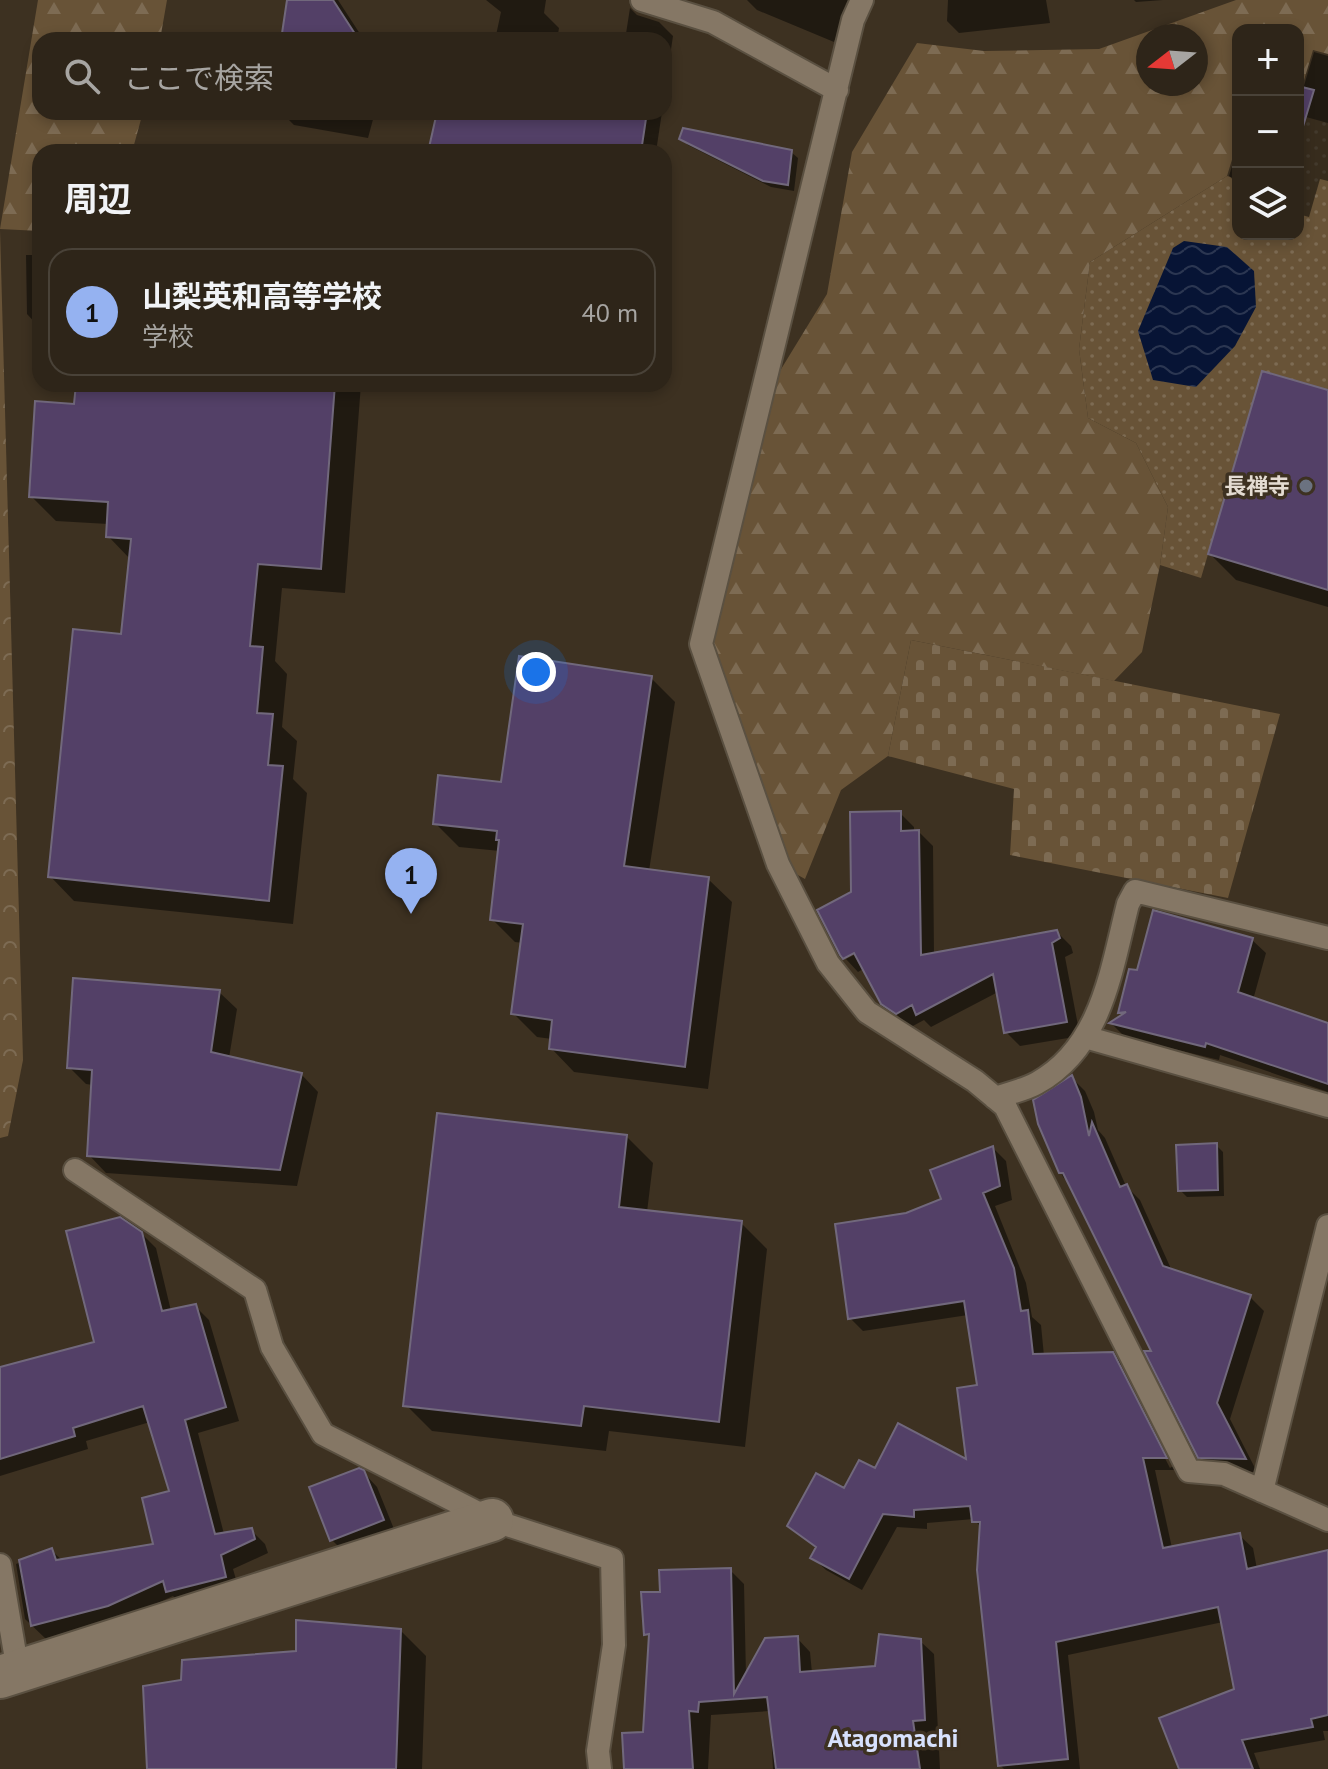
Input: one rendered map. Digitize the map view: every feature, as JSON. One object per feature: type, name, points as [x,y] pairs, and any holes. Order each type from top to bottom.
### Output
[{"type":"street","points":[[9,1674],[492,1520]]},
{"type":"lane","points":[[642,0],[713,22],[837,90]]},
{"type":"lane","points":[[862,0],[853,20],[701,644],[778,864],[828,963],[867,1012],[975,1081],[1005,1106],[1189,1471],[1224,1474],[1328,1520]]},
{"type":"lane","points":[[995,1098],[1036,1084],[1070,1060],[1103,1002],[1128,904],[1135,891],[1328,938]]},
{"type":"lane","points":[[1085,1037],[1328,1106]]},
{"type":"lane","points":[[75,1170],[255,1290],[272,1347],[323,1434],[492,1520],[612,1559],[614,1645],[598,1751],[600,1769]]},
{"type":"lane","points":[[1262,1491],[1328,1226]]},
{"type":"lane","points":[[0,1565],[9,1674]]},
{"type":"green space","points":[[38,0],[167,0],[161,32],[33,32]]},
{"type":"green space","points":[[1236,0],[1328,0],[1328,54],[1313,50],[1304,80],[1304,24],[1232,24],[1232,160],[1227,176],[1090,262],[1079,349],[1088,418],[1136,443],[1168,507],[1142,652],[1114,681],[911,640],[888,756],[841,790],[805,879],[778,864],[701,644],[775,379],[827,294],[852,152],[917,43],[984,51],[1099,49],[1136,36],[1136,96],[1208,96],[1208,24],[1169,24]]},
{"type":"green space","points":[[32,36],[32,120],[141,120],[134,144],[32,144],[32,231],[0,229]]},
{"type":"green space","points":[[1306,117],[1328,123],[1328,390],[1262,371],[1201,578],[1160,565],[1168,507],[1136,443],[1088,418],[1079,349],[1090,262],[1227,176],[1232,177],[1232,240],[1304,240]]},
{"type":"green space","points":[[0,230],[23,1060],[8,1136],[0,1138]]},
{"type":"green space","points":[[911,640],[1280,714],[1228,898],[1010,855],[1014,789],[888,756]]},
{"type":"water","points":[[1184,241],[1227,247],[1254,271],[1256,307],[1235,346],[1196,387],[1153,380],[1138,331],[1173,248]]},
{"type":"building","points":[[287,0],[333,0],[354,32],[282,32]]},
{"type":"building","points":[[1304,88],[1314,90],[1304,123]]},
{"type":"building","points":[[435,120],[646,120],[642,144],[430,144]]},
{"type":"building","points":[[683,128],[792,150],[788,185],[763,181],[679,139]]},
{"type":"building","points":[[1262,371],[1328,390],[1328,590],[1208,554]]},
{"type":"building","points":[[75,392],[334,392],[321,569],[258,564],[250,646],[263,647],[257,713],[273,714],[268,765],[283,766],[269,901],[48,877],[73,629],[121,634],[131,539],[106,537],[108,502],[29,497],[35,401],[74,404]]},
{"type":"building","points":[[519,656],[652,676],[624,866],[709,877],[685,1067],[549,1049],[552,1020],[511,1014],[523,924],[490,920],[499,840],[496,840],[497,831],[433,824],[438,775],[501,782]]},
{"type":"building","points":[[901,811],[901,831],[919,830],[921,955],[1057,930],[1060,938],[1052,943],[1067,1022],[1004,1033],[993,974],[916,1015],[912,1005],[896,1014],[881,1004],[854,953],[843,959],[817,910],[851,892],[850,812]]},
{"type":"building","points":[[1153,910],[1253,938],[1238,992],[1328,1023],[1328,1084],[1206,1043],[1205,1047],[1109,1023],[1126,1012],[1118,1013],[1129,969],[1137,970]]},
{"type":"building","points":[[73,978],[220,990],[211,1052],[302,1073],[280,1170],[87,1156],[92,1070],[67,1068]]},
{"type":"building","points":[[1072,1075],[1081,1097],[1089,1136],[1092,1122],[1120,1187],[1127,1184],[1163,1266],[1251,1295],[1217,1403],[1246,1459],[1198,1458],[1144,1351],[1151,1351],[1063,1173],[1059,1173],[1038,1124],[1033,1100]]},
{"type":"building","points":[[437,1113],[627,1135],[619,1207],[742,1221],[719,1422],[584,1406],[581,1426],[403,1406]]},
{"type":"building","points":[[1217,1143],[1218,1190],[1178,1191],[1176,1145]]},
{"type":"building","points":[[993,1146],[1000,1186],[983,1193],[1014,1268],[1021,1311],[1028,1310],[1033,1354],[1113,1352],[1167,1458],[1143,1458],[1163,1548],[1240,1533],[1247,1569],[1328,1550],[1328,1715],[1311,1719],[1313,1727],[1242,1740],[1253,1769],[1179,1769],[1159,1718],[1234,1689],[1218,1607],[1056,1642],[1068,1759],[998,1766],[977,1570],[980,1522],[972,1522],[970,1506],[914,1510],[914,1517],[883,1514],[849,1579],[810,1558],[816,1547],[787,1526],[816,1473],[844,1488],[859,1460],[875,1468],[898,1423],[966,1459],[957,1388],[977,1385],[964,1301],[848,1319],[835,1224],[906,1213],[941,1199],[930,1170]]},
{"type":"building","points":[[120,1217],[142,1232],[162,1311],[196,1304],[226,1407],[185,1420],[215,1534],[252,1528],[255,1539],[221,1555],[226,1577],[166,1592],[163,1581],[108,1606],[31,1626],[19,1560],[52,1548],[56,1560],[153,1544],[142,1498],[169,1491],[143,1406],[73,1428],[75,1436],[0,1459],[0,1367],[94,1342],[66,1231]]},
{"type":"building","points":[[359,1468],[364,1470],[384,1520],[330,1541],[309,1487]]},
{"type":"building","points":[[731,1568],[734,1694],[765,1638],[798,1636],[800,1672],[875,1666],[879,1634],[921,1639],[925,1720],[913,1721],[920,1769],[776,1769],[767,1697],[699,1702],[698,1712],[689,1711],[693,1769],[624,1769],[622,1733],[643,1732],[649,1634],[644,1635],[641,1592],[660,1592],[659,1570]]},
{"type":"building","points":[[296,1620],[401,1629],[396,1769],[147,1769],[143,1686],[181,1680],[182,1660],[296,1651]]},
{"type":"place","name":"長禅寺","points":[[1306,486]]},
{"type":"place","name":"山梨英和高等学校","points":[[411,914]]},
{"type":"district","name":"Atagomachi","points":[[893,1738]]}]
